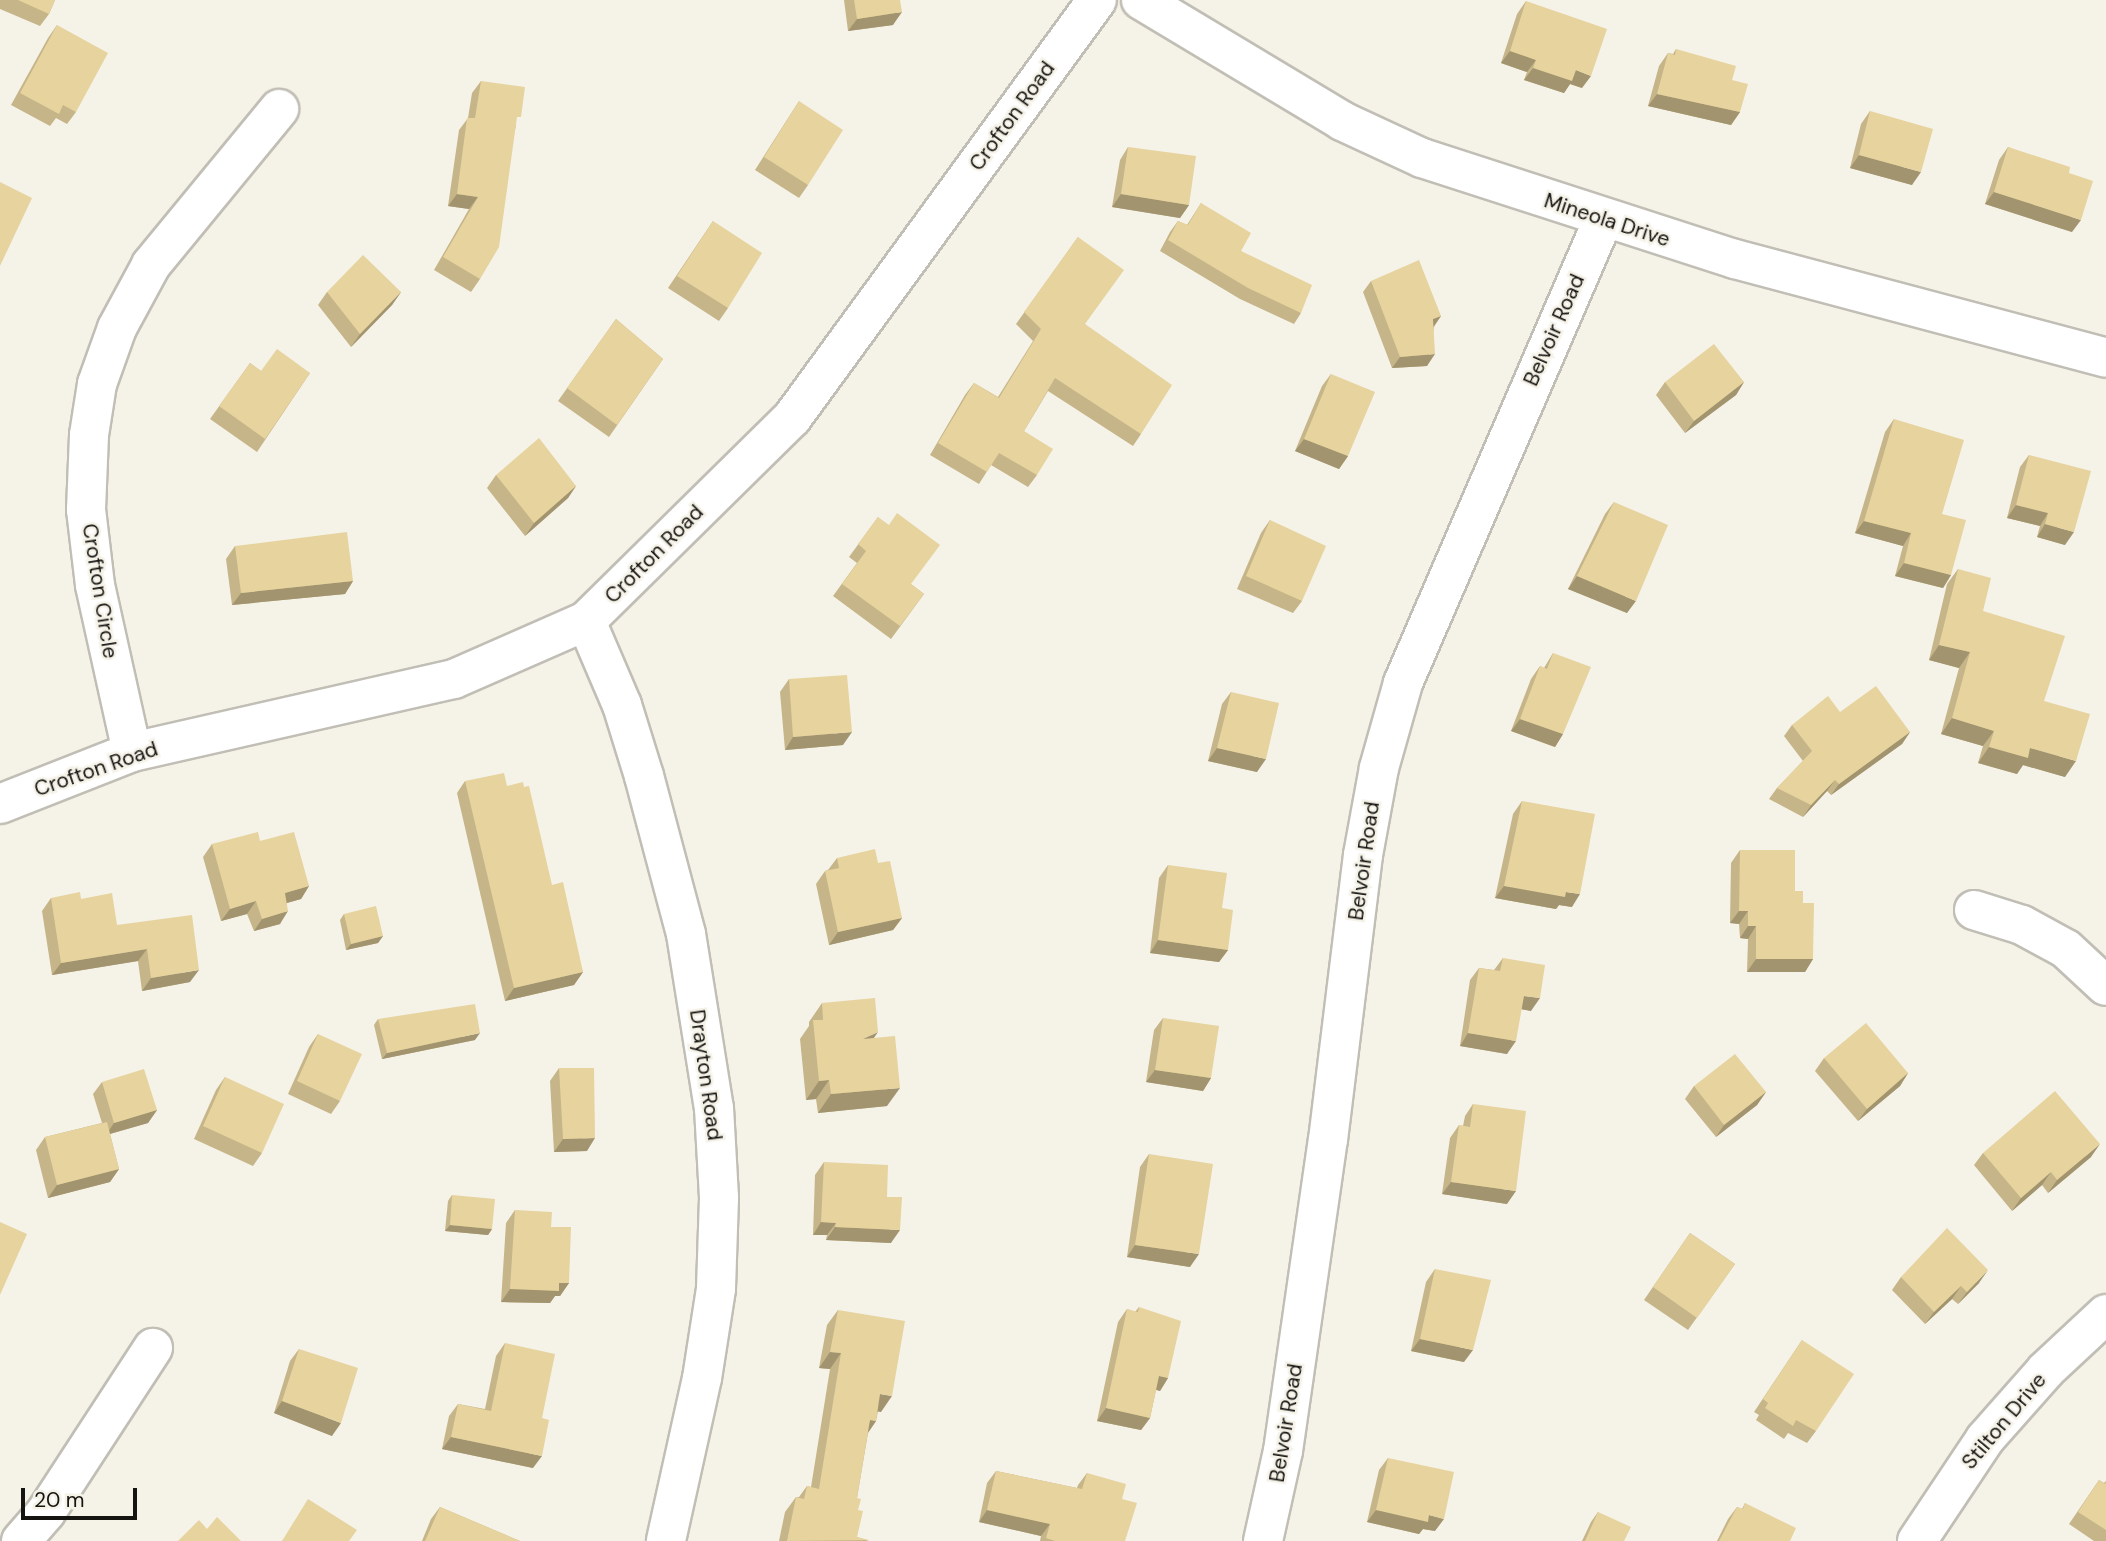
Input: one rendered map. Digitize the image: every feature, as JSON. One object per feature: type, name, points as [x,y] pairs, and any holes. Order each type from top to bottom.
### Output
[{"type":"street","name":"Crofton Road","points":[[0,804],[132,752],[454,679],[586,621],[792,418],[1097,0]]},
{"type":"street","name":"Mineola Drive","points":[[1141,0],[1342,121],[1422,158],[1603,220],[2106,358]]},
{"type":"street","name":"Crofton Circle","points":[[132,752],[95,585],[86,510],[89,435],[97,384],[117,328],[151,265],[279,109]]},
{"type":"street","name":"Belvoir Road","points":[[1264,1541],[1285,1437],[1328,1140],[1363,855],[1379,768],[1404,683],[1603,220]]},
{"type":"street","name":"Drayton Road","points":[[586,621],[622,705],[686,934],[714,1108],[719,1198],[716,1289],[702,1378],[666,1541]]},
{"type":"street","points":[[1974,910],[2022,925],[2066,949],[2106,986]]},
{"type":"street","name":"Stilton Drive","points":[[1917,1541],[1985,1439],[2046,1370],[2106,1314]]},
{"type":"street","points":[[21,1541],[46,1512],[153,1348]]},
{"type":"building","points":[[18,0],[55,0],[49,14]]},
{"type":"building","points":[[854,0],[900,0],[902,12],[857,19]]},
{"type":"building","points":[[1526,1],[1607,29],[1591,76],[1576,70],[1572,81],[1533,68],[1536,60],[1510,51]]},
{"type":"building","points":[[57,25],[108,53],[76,112],[63,105],[59,114],[20,93]]},
{"type":"building","points":[[1676,49],[1736,66],[1732,80],[1748,84],[1740,112],[1657,94],[1668,53],[1675,55]]},
{"type":"building","points":[[481,81],[525,87],[521,117],[517,117],[499,247],[480,279],[443,257],[478,197],[457,194],[467,118],[475,118]]},
{"type":"building","points":[[799,101],[843,130],[808,185],[764,157]]},
{"type":"building","points":[[1870,111],[1933,129],[1921,172],[1859,155]]},
{"type":"building","points":[[1128,147],[1196,156],[1189,205],[1121,194]]},
{"type":"building","points":[[2008,147],[2070,167],[2069,173],[2093,181],[2081,220],[1994,192]]},
{"type":"building","points":[[0,182],[32,198],[0,266]]},
{"type":"building","points":[[1201,203],[1251,233],[1241,251],[1312,285],[1301,313],[1248,288],[1168,240],[1178,221],[1188,225]]},
{"type":"building","points":[[713,221],[762,253],[728,308],[677,276]]},
{"type":"building","points":[[1078,237],[1124,270],[1085,324],[1172,385],[1141,434],[1055,378],[1024,431],[1053,449],[1037,475],[999,453],[987,472],[938,443],[974,383],[999,398],[1041,329],[1024,312]]},
{"type":"building","points":[[363,255],[401,292],[360,334],[327,292]]},
{"type":"building","points":[[1419,260],[1441,316],[1433,319],[1435,354],[1400,357],[1371,281]]},
{"type":"building","points":[[616,319],[663,359],[617,425],[567,388]]},
{"type":"building","points":[[1714,344],[1744,382],[1694,421],[1665,382]]},
{"type":"building","points":[[277,349],[310,373],[265,439],[219,406],[250,363],[261,371]]},
{"type":"building","points":[[1331,374],[1375,392],[1348,456],[1304,439]]},
{"type":"building","points":[[1894,419],[1964,440],[1942,514],[1966,520],[1951,575],[1904,563],[1911,533],[1864,521]]},
{"type":"building","points":[[539,438],[576,486],[534,523],[496,475]]},
{"type":"building","points":[[2029,455],[2091,471],[2074,532],[2045,524],[2048,513],[2016,505]]},
{"type":"building","points":[[1614,502],[1668,525],[1636,601],[1577,576]]},
{"type":"building","points":[[897,513],[940,545],[911,584],[924,594],[900,626],[842,584],[866,551],[858,544],[878,517],[889,525]]},
{"type":"building","points":[[1270,520],[1326,546],[1302,601],[1246,576]]},
{"type":"building","points":[[347,532],[353,581],[241,593],[235,546]]},
{"type":"building","points":[[1958,569],[1991,578],[1983,611],[2065,636],[2044,701],[2090,714],[2076,761],[2030,748],[2028,758],[1989,747],[1994,731],[1952,718],[1970,652],[1939,645]]},
{"type":"building","points":[[1553,653],[1591,667],[1563,734],[1520,719],[1540,666],[1547,669]]},
{"type":"building","points":[[847,675],[852,732],[793,737],[789,679]]},
{"type":"building","points":[[1876,686],[1910,732],[1839,784],[1835,780],[1811,805],[1777,788],[1812,751],[1792,725],[1828,696],[1840,712]]},
{"type":"building","points":[[1231,692],[1279,703],[1266,759],[1217,748]]},
{"type":"building","points":[[504,773],[507,786],[523,782],[524,787],[529,786],[552,885],[563,882],[583,972],[514,988],[465,781]]},
{"type":"building","points":[[1522,801],[1595,814],[1580,894],[1566,892],[1565,897],[1504,886]]},
{"type":"building","points":[[258,832],[260,841],[294,832],[309,886],[285,893],[288,911],[262,919],[256,901],[230,909],[212,844]]},
{"type":"building","points":[[875,849],[878,863],[890,861],[902,918],[838,932],[825,871],[839,868],[837,858]]},
{"type":"building","points":[[1740,850],[1795,850],[1795,891],[1803,891],[1803,903],[1814,903],[1813,959],[1756,959],[1756,926],[1748,926],[1748,911],[1739,911]]},
{"type":"building","points":[[1168,865],[1227,873],[1222,908],[1233,910],[1228,950],[1158,940]]},
{"type":"building","points":[[80,892],[81,899],[112,893],[117,925],[192,915],[199,970],[151,978],[147,949],[61,963],[51,898]]},
{"type":"building","points":[[376,906],[383,936],[351,944],[344,914]]},
{"type":"building","points":[[1503,958],[1545,965],[1540,998],[1524,996],[1516,1041],[1468,1033],[1479,968],[1500,971]]},
{"type":"building","points":[[875,998],[878,1032],[863,1039],[895,1036],[900,1088],[831,1094],[829,1080],[819,1081],[813,1020],[823,1020],[822,1003]]},
{"type":"building","points":[[475,1004],[480,1033],[387,1053],[378,1019]]},
{"type":"building","points":[[1163,1018],[1219,1026],[1211,1078],[1155,1070]]},
{"type":"building","points":[[1866,1023],[1908,1073],[1867,1109],[1824,1058]]},
{"type":"building","points":[[318,1034],[362,1054],[340,1101],[297,1081]]},
{"type":"building","points":[[1735,1054],[1766,1092],[1724,1125],[1694,1086]]},
{"type":"building","points":[[559,1068],[594,1068],[595,1138],[563,1139]]},
{"type":"building","points":[[144,1069],[157,1110],[114,1123],[102,1082]]},
{"type":"building","points":[[225,1077],[284,1104],[262,1153],[203,1126]]},
{"type":"building","points":[[2055,1091],[2100,1144],[2057,1180],[2051,1172],[2021,1198],[1983,1153]]},
{"type":"building","points":[[1473,1104],[1526,1111],[1516,1191],[1451,1182],[1459,1125],[1470,1127]]},
{"type":"building","points":[[107,1122],[119,1169],[57,1185],[45,1137]]},
{"type":"building","points":[[1149,1154],[1213,1164],[1199,1254],[1135,1245]]},
{"type":"building","points":[[824,1162],[888,1165],[887,1197],[902,1197],[900,1230],[835,1227],[836,1223],[821,1222]]},
{"type":"building","points":[[452,1195],[495,1199],[492,1229],[450,1225]]},
{"type":"building","points":[[515,1210],[552,1212],[551,1227],[571,1227],[569,1283],[559,1283],[559,1291],[510,1289]]},
{"type":"building","points":[[0,1222],[27,1234],[0,1295]]},
{"type":"building","points":[[1947,1228],[1988,1270],[1967,1292],[1961,1286],[1934,1312],[1901,1277]]},
{"type":"building","points":[[1690,1233],[1735,1264],[1697,1318],[1653,1287]]},
{"type":"building","points":[[1435,1269],[1491,1280],[1473,1350],[1420,1339]]},
{"type":"building","points":[[1139,1307],[1181,1321],[1168,1378],[1159,1376],[1150,1418],[1106,1408],[1127,1309],[1138,1312]]},
{"type":"building","points":[[838,1310],[905,1321],[892,1396],[880,1394],[876,1421],[870,1420],[857,1498],[861,1499],[858,1510],[863,1511],[857,1537],[869,1540],[787,1541],[796,1497],[804,1499],[807,1486],[819,1489],[841,1353],[830,1352]]},
{"type":"building","points":[[1802,1340],[1854,1374],[1816,1431],[1796,1420],[1793,1426],[1765,1408],[1768,1403],[1763,1399]]},
{"type":"building","points":[[505,1343],[555,1354],[542,1418],[549,1420],[542,1456],[451,1437],[458,1404],[491,1411]]},
{"type":"building","points":[[299,1349],[358,1368],[341,1423],[282,1401]]},
{"type":"building","points":[[1388,1458],[1454,1472],[1444,1519],[1429,1515],[1428,1522],[1376,1510]]},
{"type":"building","points":[[996,1471],[1082,1489],[1087,1473],[1126,1484],[1122,1499],[1137,1503],[1125,1541],[1055,1541],[1046,1538],[1050,1524],[987,1510]]},
{"type":"building","points":[[2099,1480],[2105,1484],[2106,1482],[2106,1530],[2078,1512]]},
{"type":"building","points":[[308,1499],[357,1530],[349,1541],[282,1541]]},
{"type":"building","points":[[1745,1503],[1796,1528],[1790,1541],[1719,1541],[1737,1507],[1743,1509]]},
{"type":"building","points":[[440,1507],[520,1541],[425,1541]]},
{"type":"building","points":[[1598,1512],[1631,1527],[1624,1541],[1585,1541]]},
{"type":"building","points":[[217,1517],[241,1541],[178,1541],[199,1520],[207,1529]]}]
